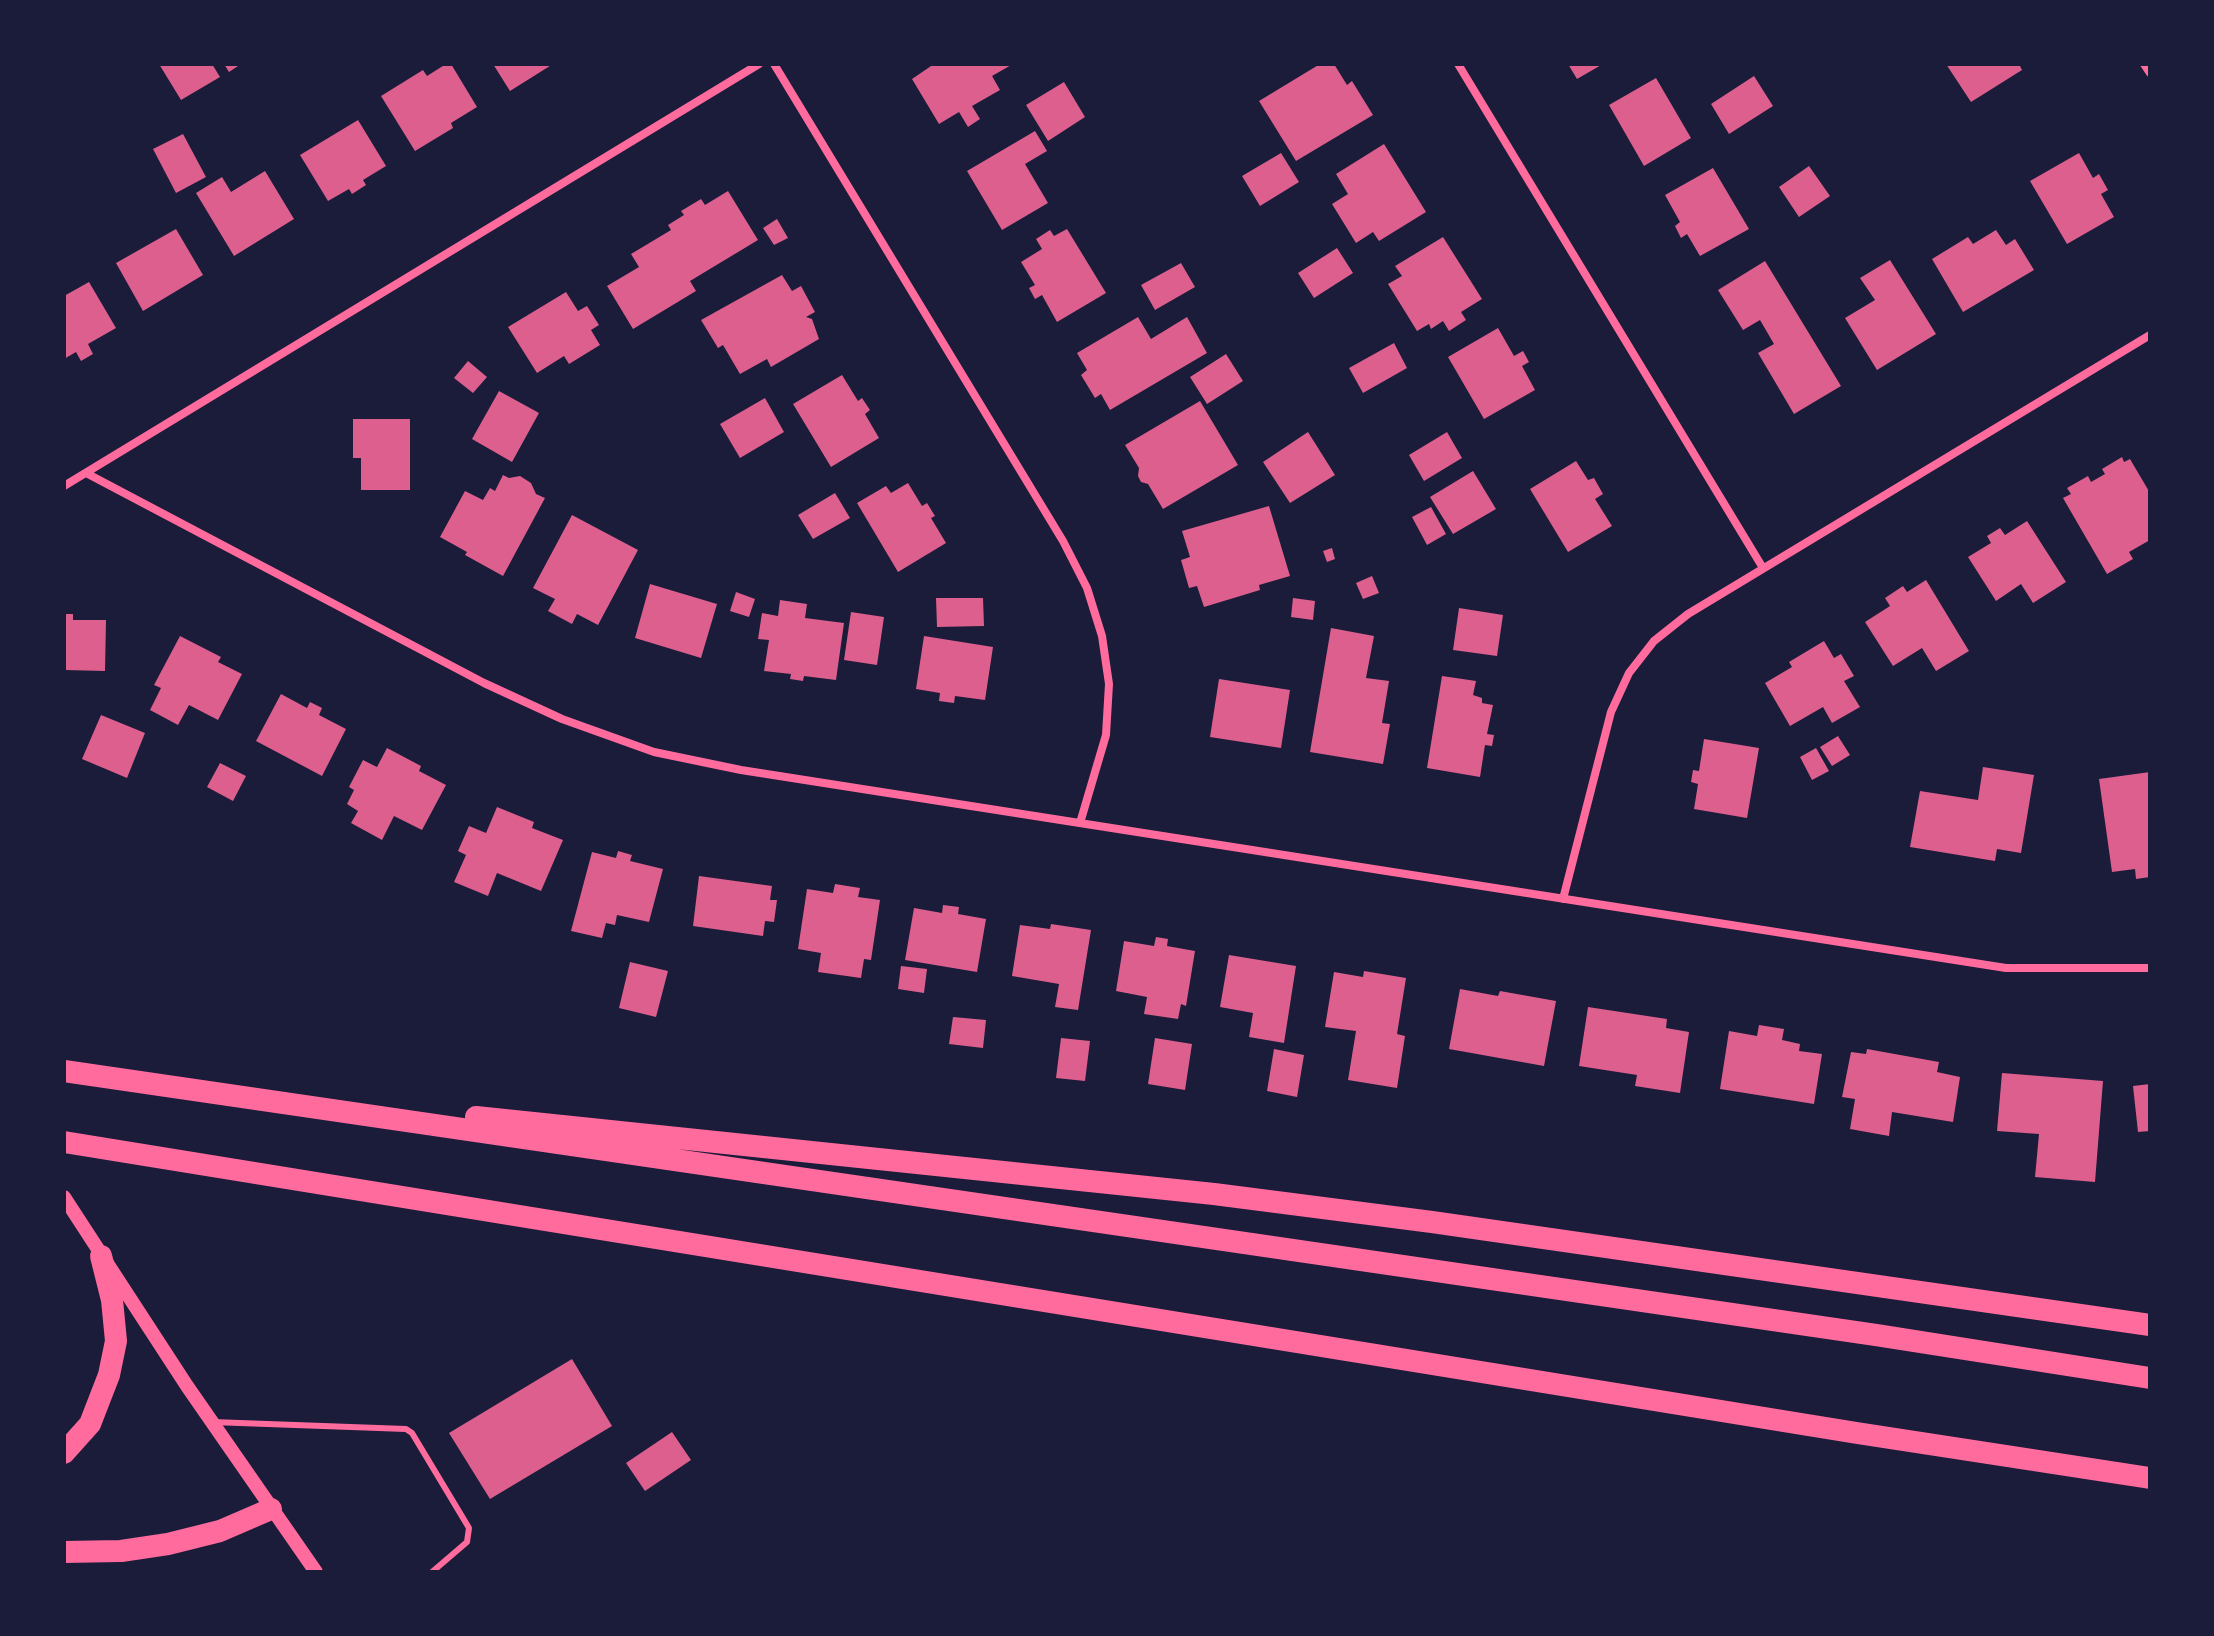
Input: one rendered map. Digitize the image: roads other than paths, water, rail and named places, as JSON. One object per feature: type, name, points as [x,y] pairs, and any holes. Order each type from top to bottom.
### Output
[{"type":"highway","points":[[64,1071],[1861,1333],[2150,1378]]},
{"type":"highway","points":[[131,1081],[1214,1194],[1432,1222],[2150,1325]]},
{"type":"highway","points":[[64,1142],[2150,1478]]},
{"type":"highway","points":[[64,1153],[187,1161]]},
{"type":"highway","points":[[64,1453],[90,1424],[109,1375],[116,1341],[112,1300],[101,1256]]},
{"type":"highway","points":[[64,1552],[121,1551],[168,1544],[220,1531],[271,1509]]},
{"type":"street","points":[[64,486],[759,64]]},
{"type":"street","points":[[774,64],[1063,541],[1087,588],[1102,636],[1109,684],[1106,735],[1080,823]]},
{"type":"street","points":[[1458,64],[1763,568]]},
{"type":"street","points":[[2144,64],[2150,73]]},
{"type":"street","points":[[1563,899],[1611,712],[1629,673],[1654,641],[1688,614],[2150,335]]},
{"type":"street","points":[[86,473],[484,683],[562,719],[654,752],[741,770],[2006,968],[2150,968]]},
{"type":"street","points":[[64,1197],[211,1422],[316,1572]]},
{"type":"lane","points":[[211,1422],[406,1429],[412,1433],[469,1528],[467,1542],[432,1572]]}]
